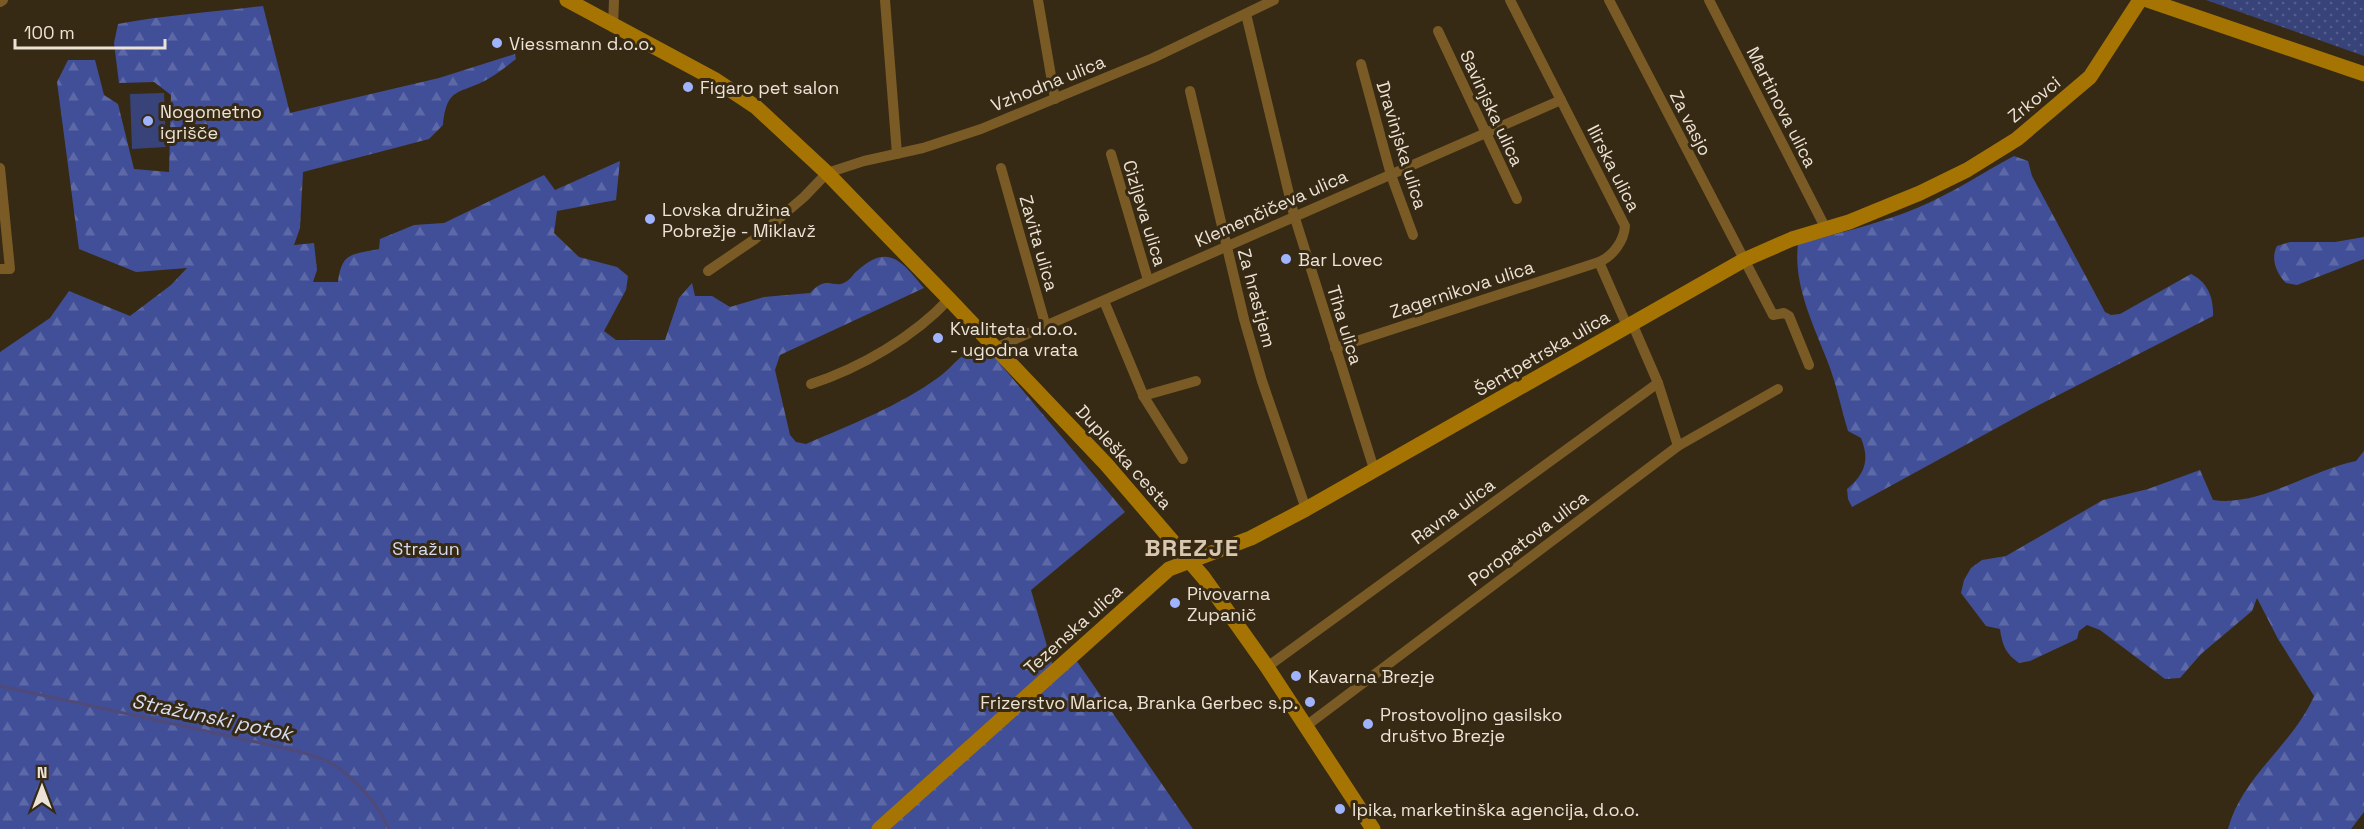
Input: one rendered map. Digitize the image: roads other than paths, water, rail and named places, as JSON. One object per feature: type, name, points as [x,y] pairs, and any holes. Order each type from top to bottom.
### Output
[{"type":"street","name":"Dupleška cesta","points":[[567,0],[741,96],[770,118],[950,299],[1106,464],[1189,560],[1267,667],[1373,829]]},
{"type":"street","points":[[613,27],[614,0]]},
{"type":"street","points":[[885,0],[897,154]]},
{"type":"street","points":[[1038,0],[1055,99]]},
{"type":"street","name":"Vzhodna ulica","points":[[827,173],[947,141],[1153,58],[1274,0]]},
{"type":"street","name":"Ilirska ulica","points":[[1510,0],[1625,226],[1622,237],[1609,257],[1599,262]]},
{"type":"street","name":"Za vasjo","points":[[1608,0],[1773,315],[1784,313],[1790,316],[1809,365]]},
{"type":"street","name":"Martinova ulica","points":[[1709,0],[1826,229]]},
{"type":"street","name":"Zrkovci","points":[[1920,193],[1967,170],[2017,139],[2081,86],[2100,65],[2140,0]]},
{"type":"street","points":[[2147,0],[2364,74]]},
{"type":"street","name":"Tiha ulica","points":[[1246,14],[1294,215],[1374,469]]},
{"type":"street","name":"Savinjska ulica","points":[[1437,31],[1517,199]]},
{"type":"street","name":"Dravinjska ulica","points":[[1361,64],[1391,175],[1413,236]]},
{"type":"street","name":"Za hrastjem","points":[[1190,91],[1226,245],[1262,381],[1306,509]]},
{"type":"street","name":"Klemenčičeva ulica","points":[[995,348],[1294,215],[1561,100]]},
{"type":"street","name":"Cizljeva ulica","points":[[1111,154],[1148,280]]},
{"type":"street","points":[[0,168],[5,269]]},
{"type":"street","name":"Zavita ulica","points":[[1001,168],[1046,327]]},
{"type":"street","points":[[708,271],[755,239],[804,197],[827,173]]},
{"type":"street","name":"Šentpetrska ulica","points":[[1189,560],[1251,538],[1306,509],[1744,260],[1792,239],[1849,222],[1920,193]]},
{"type":"street","points":[[1599,262],[1624,319],[1635,330],[1658,383],[1678,446]]},
{"type":"street","name":"Zagernikova ulica","points":[[1335,348],[1599,262]]},
{"type":"street","points":[[811,384],[831,377],[892,344],[916,328],[950,299]]},
{"type":"street","points":[[1104,301],[1143,396],[1183,459]]},
{"type":"street","points":[[1143,396],[1196,381]]},
{"type":"street","name":"Ravna ulica","points":[[1267,667],[1658,383]]},
{"type":"street","name":"Poropatova ulica","points":[[1306,726],[1678,446],[1778,389]]},
{"type":"street","name":"Tezenska ulica","points":[[879,829],[1169,569],[1189,560]]},
{"type":"waterway","name":"Stražunski potok","points":[[0,686],[297,751],[321,759],[329,762],[356,782],[371,800],[389,829]]},
{"type":"place","name":"Viessmann d.o.o.","points":[[497,43]]},
{"type":"place","name":"Figaro pet salon","points":[[688,87]]},
{"type":"place","name":"Nogometno igrišče","points":[[148,121]]},
{"type":"place","name":"Lovska družina Pobrežje - Miklavž","points":[[650,219]]},
{"type":"place","name":"Bar Lovec","points":[[1286,259]]},
{"type":"place","name":"Kvaliteta d.o.o. - ugodna vrata","points":[[938,338]]},
{"type":"place","name":"Pivovarna Zupanič","points":[[1175,603]]},
{"type":"place","name":"Kavarna Brezje","points":[[1296,676]]},
{"type":"place","name":"Frizerstvo Marica, Branka Gerbec s.p.","points":[[1310,702]]},
{"type":"place","name":"Prostovoljno gasilsko društvo Brezje","points":[[1368,724]]},
{"type":"place","name":"Ipika, marketinška agencija, d.o.o.","points":[[1340,809]]},
{"type":"district","name":"BREZJE","points":[[1192,547]]},
{"type":"park label","name":"Stražun","points":[[426,548]]}]
